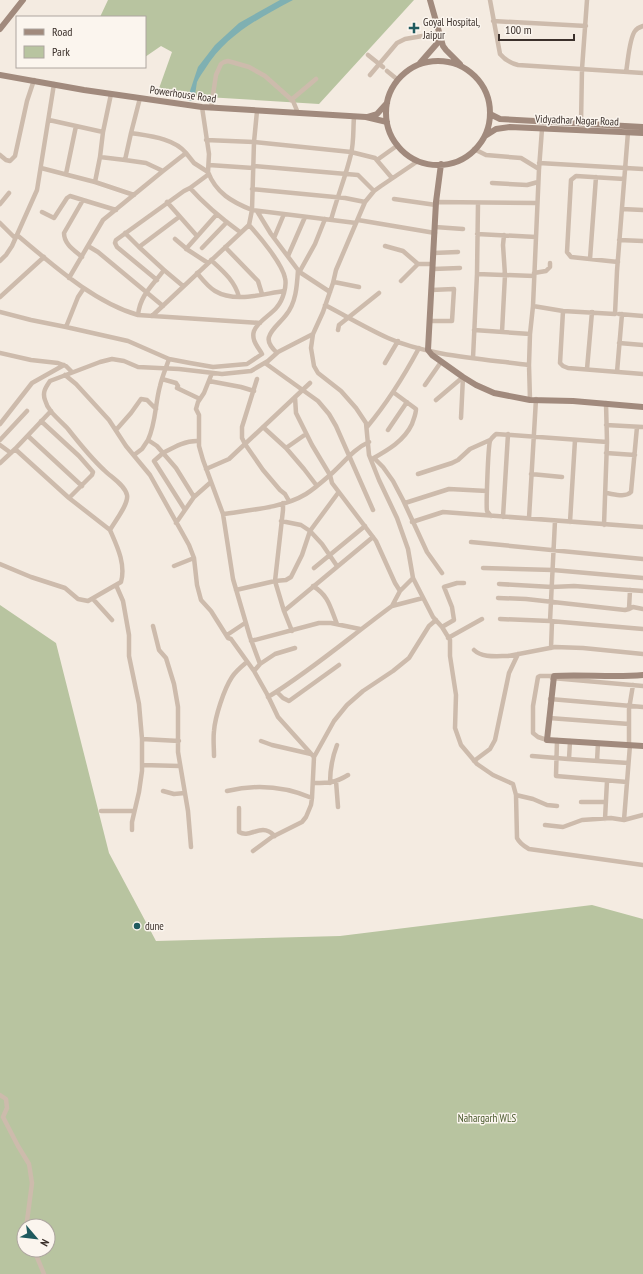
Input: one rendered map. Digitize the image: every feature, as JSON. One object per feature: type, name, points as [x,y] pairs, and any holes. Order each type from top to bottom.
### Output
[{"type":"main road","points":[[0,29],[22,0]]},
{"type":"main road","points":[[430,0],[440,36],[446,50],[479,80],[486,93],[490,114],[485,136],[466,157],[450,163],[433,164],[418,161],[404,152],[398,145],[390,133],[387,122],[388,103],[389,95],[398,80],[425,58],[440,36]]},
{"type":"main road","points":[[418,65],[438,61],[451,62],[463,67]]},
{"type":"main road","name":"Powerhouse Road","points":[[0,75],[110,94],[200,107],[366,117]]},
{"type":"main road","points":[[366,117],[377,114],[388,103]]},
{"type":"main road","name":"Vidyadhar Nagar Road","points":[[490,114],[500,120],[643,127]]},
{"type":"main road","points":[[366,117],[387,122]]},
{"type":"main road","name":"Vidyadhar Nagar Road","points":[[485,136],[496,129],[510,127],[643,133]]},
{"type":"main road","points":[[441,164],[436,204],[428,350],[432,355],[463,377],[494,394],[533,400],[606,403],[643,407]]},
{"type":"main road","points":[[643,674],[621,676],[574,674],[553,677],[547,740],[643,746]]},
{"type":"street","points":[[490,0],[500,54],[508,61],[518,65],[643,73]]},
{"type":"street","points":[[581,123],[582,70],[587,0]]},
{"type":"street","points":[[493,21],[586,26]]},
{"type":"street","points":[[626,72],[632,38],[635,31],[643,26]]},
{"type":"street","points":[[370,75],[381,66],[396,43],[405,39],[440,36]]},
{"type":"street","points":[[368,55],[381,66]]},
{"type":"street","points":[[211,108],[216,75],[221,64],[228,61],[244,65],[259,72],[291,100],[298,113]]},
{"type":"street","points":[[387,71],[398,80]]},
{"type":"street","points":[[291,100],[316,79]]},
{"type":"street","points":[[0,155],[6,160],[10,161],[15,156],[27,101],[34,80]]},
{"type":"street","points":[[0,262],[12,246],[37,190],[54,84]]},
{"type":"street","points":[[95,182],[110,94]]},
{"type":"street","points":[[125,160],[140,98]]},
{"type":"street","points":[[200,107],[209,154],[208,173],[211,180],[222,194],[241,205],[254,211],[331,220],[435,230],[463,229]]},
{"type":"street","points":[[152,316],[249,223],[254,211],[252,189],[257,111]]},
{"type":"street","points":[[331,220],[346,174],[351,152],[354,117]]},
{"type":"street","points":[[49,120],[103,132]]},
{"type":"street","points":[[66,174],[76,126]]},
{"type":"street","points":[[529,518],[533,436],[533,400],[529,365],[530,334],[533,306],[538,182],[542,129]]},
{"type":"street","points":[[615,314],[619,240],[628,132]]},
{"type":"street","points":[[131,133],[172,142],[183,149],[194,164],[208,173]]},
{"type":"street","points":[[206,140],[254,142],[351,152],[372,156],[392,178]]},
{"type":"street","points":[[377,160],[398,145]]},
{"type":"street","points":[[474,149],[486,155],[521,158],[539,169]]},
{"type":"street","points":[[69,278],[103,220],[186,153]]},
{"type":"street","points":[[100,157],[146,163],[163,171]]},
{"type":"street","points":[[418,161],[374,191],[365,202],[336,270],[334,282],[313,334],[311,348],[314,366],[318,373],[341,391],[356,408],[367,427],[369,455],[387,473],[405,503],[412,522],[427,552],[442,573]]},
{"type":"street","points":[[539,163],[643,169]]},
{"type":"street","points":[[209,165],[358,175],[361,176],[374,191]]},
{"type":"street","points":[[41,168],[95,182],[134,195]]},
{"type":"street","points":[[157,280],[117,247],[115,243],[116,240],[167,202],[190,188],[208,173]]},
{"type":"street","points":[[618,262],[571,257],[567,252],[571,180],[576,176],[624,179]]},
{"type":"street","points":[[590,259],[596,177]]},
{"type":"street","points":[[492,183],[527,185],[538,182]]},
{"type":"street","points":[[190,188],[217,214],[240,232]]},
{"type":"street","points":[[252,189],[365,202]]},
{"type":"street","points":[[0,204],[9,193]]},
{"type":"street","points":[[42,212],[54,218],[67,198],[70,196],[116,210]]},
{"type":"street","points":[[394,199],[436,204],[538,203]]},
{"type":"street","points":[[82,257],[68,244],[64,237],[64,233],[83,200]]},
{"type":"street","points":[[167,202],[197,236]]},
{"type":"street","points":[[473,358],[477,274],[478,203]]},
{"type":"street","points":[[622,209],[643,210]]},
{"type":"street","points":[[254,211],[299,271],[330,292]]},
{"type":"street","points":[[186,249],[217,214]]},
{"type":"street","points":[[274,238],[284,214]]},
{"type":"street","points":[[140,247],[179,217]]},
{"type":"street","points":[[288,256],[305,217]]},
{"type":"street","points":[[277,353],[269,341],[269,337],[273,330],[288,313],[293,303],[299,271],[315,244],[325,219]]},
{"type":"street","points":[[202,248],[227,222]]},
{"type":"street","points":[[0,223],[69,278],[97,296],[130,313],[138,315],[260,323]]},
{"type":"street","points":[[0,312],[128,341],[169,359],[213,366],[247,364],[262,354],[254,341],[254,330],[274,311],[280,303],[286,285],[285,277],[279,264],[249,223]]},
{"type":"street","points":[[125,233],[183,286]]},
{"type":"street","points":[[477,234],[536,237]]},
{"type":"street","points":[[502,332],[505,275],[503,245],[504,235]]},
{"type":"street","points":[[174,239],[186,249],[209,261],[233,283],[237,288],[239,297]]},
{"type":"street","points":[[619,240],[643,241]]},
{"type":"street","points":[[88,246],[163,306]]},
{"type":"street","points":[[385,246],[403,251],[418,264],[460,268]]},
{"type":"street","points":[[225,247],[258,282],[262,294]]},
{"type":"street","points":[[434,253],[458,252]]},
{"type":"street","points":[[0,297],[44,257]]},
{"type":"street","points":[[477,274],[534,275],[546,271],[550,267],[550,263]]},
{"type":"street","points":[[401,281],[418,264]]},
{"type":"street","points":[[138,315],[139,306],[146,291],[164,270]]},
{"type":"street","points":[[197,273],[215,292],[224,295],[239,297],[284,292]]},
{"type":"street","points":[[334,282],[359,287]]},
{"type":"street","points":[[66,327],[78,297],[84,288]]},
{"type":"street","points":[[430,321],[452,321],[454,290],[431,290]]},
{"type":"street","points":[[338,330],[339,325],[379,293]]},
{"type":"street","points":[[325,305],[388,338],[419,348],[473,358],[529,365]]},
{"type":"street","points":[[533,306],[563,310],[643,316]]},
{"type":"street","points":[[563,310],[560,363],[563,366],[568,368],[643,374]]},
{"type":"street","points":[[587,369],[592,312]]},
{"type":"street","points":[[617,372],[622,314]]},
{"type":"street","points":[[474,330],[530,334]]},
{"type":"street","points":[[0,424],[32,384],[68,368],[112,359],[138,367],[222,374],[250,371],[266,362],[277,353],[313,334]]},
{"type":"street","points":[[385,363],[398,341]]},
{"type":"street","points":[[620,343],[643,345]]},
{"type":"street","points":[[367,427],[393,392],[419,348]]},
{"type":"street","points":[[0,352],[31,360],[58,363],[68,368]]},
{"type":"street","points":[[134,455],[142,448],[152,433],[160,385],[169,359]]},
{"type":"street","points":[[266,362],[318,401],[329,414],[351,454],[373,510]]},
{"type":"street","points":[[425,385],[442,362]]},
{"type":"street","points":[[213,366],[213,373],[196,409],[199,415],[199,446],[223,514],[227,548],[236,590],[245,623],[260,664]]},
{"type":"street","points":[[68,368],[65,375],[50,381],[45,387],[44,399],[51,411],[79,443],[127,493],[127,501],[110,530]]},
{"type":"street","points":[[65,375],[76,384],[109,420],[150,475],[189,545],[194,558],[197,585],[201,600],[211,611],[254,671],[278,717],[313,755]]},
{"type":"street","points":[[436,400],[463,377]]},
{"type":"street","points":[[461,418],[463,377]]},
{"type":"street","points":[[162,379],[176,383],[178,386],[177,388],[200,399]]},
{"type":"street","points":[[257,379],[242,427],[242,438],[263,470],[285,494],[289,501]]},
{"type":"street","points":[[209,381],[254,391]]},
{"type":"street","points":[[206,469],[229,459],[310,383]]},
{"type":"street","points":[[373,458],[399,442],[407,434],[416,414],[416,409],[393,392]]},
{"type":"street","points":[[295,397],[296,413],[306,434],[330,475],[332,484],[373,537],[400,591]]},
{"type":"street","points":[[116,430],[141,399],[147,400],[156,409]]},
{"type":"street","points":[[388,430],[407,402]]},
{"type":"street","points":[[604,524],[607,442],[606,403]]},
{"type":"street","points":[[0,440],[27,411]]},
{"type":"street","points":[[0,462],[28,436],[51,411]]},
{"type":"street","points":[[42,421],[92,469],[92,475],[69,498]]},
{"type":"street","points":[[606,424],[643,427]]},
{"type":"street","points":[[263,427],[286,448],[317,486]]},
{"type":"street","points":[[606,493],[624,496],[629,495],[631,492],[637,427]]},
{"type":"street","points":[[286,448],[306,434]]},
{"type":"street","points":[[418,474],[458,460],[470,449],[490,440],[496,434],[607,442]]},
{"type":"street","points":[[503,517],[508,434]]},
{"type":"street","points":[[28,436],[82,486]]},
{"type":"street","points":[[148,440],[157,446],[176,468],[194,497]]},
{"type":"street","points":[[490,440],[487,511],[491,516]]},
{"type":"street","points":[[570,522],[575,440]]},
{"type":"street","points":[[185,510],[154,461],[163,453],[174,447],[186,442],[199,441]]},
{"type":"street","points":[[223,514],[277,506],[305,495],[330,475],[351,454],[362,445],[369,442]]},
{"type":"street","points":[[73,450],[79,443]]},
{"type":"street","points":[[0,445],[13,451],[110,530],[118,548],[122,563],[123,575],[121,582],[100,593],[93,599],[82,601],[65,588],[31,577],[0,564]]},
{"type":"street","points":[[606,453],[635,455]]},
{"type":"street","points":[[373,458],[379,480],[404,536],[413,578],[433,617],[442,627],[450,640],[450,656],[456,695],[455,728],[460,745],[474,761],[493,775],[513,784],[516,795],[517,838],[520,843],[524,847],[530,849],[643,865]]},
{"type":"street","points":[[531,474],[562,477]]},
{"type":"street","points":[[176,523],[194,497],[211,482]]},
{"type":"street","points":[[405,503],[449,489],[487,491]]},
{"type":"street","points":[[236,590],[275,580],[286,580],[290,577],[302,555],[310,531],[338,493]]},
{"type":"street","points":[[283,503],[275,580],[284,611],[292,631]]},
{"type":"street","points":[[412,522],[443,512],[643,527]]},
{"type":"street","points":[[281,520],[301,525],[310,531],[336,566]]},
{"type":"street","points":[[551,648],[550,602],[555,521]]},
{"type":"street","points":[[314,568],[365,526]]},
{"type":"street","points":[[284,611],[336,566],[373,537]]},
{"type":"street","points":[[471,542],[643,559]]},
{"type":"street","points":[[174,566],[194,558]]},
{"type":"street","points":[[483,568],[553,570],[643,578]]},
{"type":"street","points":[[392,606],[400,591],[413,578]]},
{"type":"street","points":[[442,627],[454,620],[452,607],[444,587],[457,583],[464,583]]},
{"type":"street","points":[[499,584],[574,586],[643,591]]},
{"type":"street","points":[[116,585],[123,601],[129,635],[129,656],[139,704],[142,738],[142,765],[132,830]]},
{"type":"street","points":[[312,586],[322,592],[329,601],[337,624]]},
{"type":"street","points":[[629,609],[630,590]]},
{"type":"street","points":[[268,698],[392,606],[423,598]]},
{"type":"street","points":[[498,598],[526,599],[625,610],[632,608],[643,609]]},
{"type":"street","points":[[93,599],[112,620]]},
{"type":"street","points":[[448,638],[482,619]]},
{"type":"street","points":[[500,619],[643,629]]},
{"type":"street","points":[[253,851],[302,822],[311,805],[314,783],[313,755],[334,721],[347,705],[362,691],[393,671],[409,658],[429,626],[436,620]]},
{"type":"street","points":[[227,635],[245,623]]},
{"type":"street","points":[[251,641],[319,623],[337,624],[360,629]]},
{"type":"street","points":[[153,626],[159,650],[166,658],[174,684],[178,707],[178,752],[188,811],[191,847]]},
{"type":"street","points":[[254,671],[260,664],[275,654],[294,648]]},
{"type":"street","points":[[474,650],[483,655],[508,656],[551,648],[590,649],[643,654]]},
{"type":"street","points":[[474,761],[490,749],[496,740],[509,673],[518,654]]},
{"type":"street","points":[[214,756],[214,726],[221,703],[232,678],[239,668],[247,662]]},
{"type":"street","points":[[277,692],[289,701],[339,666]]},
{"type":"street","points":[[547,740],[538,737],[533,733],[533,706],[538,678],[540,676],[643,686]]},
{"type":"street","points":[[624,820],[630,705],[633,685]]},
{"type":"street","points":[[550,699],[643,707]]},
{"type":"street","points":[[549,718],[629,724]]},
{"type":"street","points":[[142,738],[179,741]]},
{"type":"street","points":[[557,740],[555,758],[556,776],[627,782]]},
{"type":"street","points":[[261,741],[313,755]]},
{"type":"street","points":[[569,759],[570,741]]},
{"type":"street","points":[[597,761],[598,743]]},
{"type":"street","points":[[330,783],[331,763],[337,745]]},
{"type":"street","points":[[532,756],[628,763]]},
{"type":"street","points":[[142,765],[180,766]]},
{"type":"street","points":[[314,783],[330,783],[348,775]]},
{"type":"street","points":[[336,781],[338,807]]},
{"type":"street","points":[[605,819],[607,781]]},
{"type":"street","points":[[227,791],[271,786],[293,790],[312,798]]},
{"type":"street","points":[[163,791],[174,794],[185,793]]},
{"type":"street","points":[[516,795],[533,799],[547,805],[557,806]]},
{"type":"street","points":[[581,802],[606,802]]},
{"type":"street","points":[[239,808],[239,832],[244,834],[262,830],[270,832],[276,836]]},
{"type":"street","points":[[101,811],[134,812]]},
{"type":"street","points":[[545,825],[563,827],[582,820],[624,820],[643,815]]},
{"type":"street","points":[[0,1095],[6,1099],[7,1108],[3,1117],[29,1164],[32,1183],[27,1218]]},
{"type":"street","points":[[37,1258],[44,1274]]},
{"type":"green space","points":[[108,0],[414,0],[319,104],[157,94],[172,52],[161,46],[146,56],[146,16],[100,16]]},
{"type":"green space","name":"Nahargarh WLS","points":[[0,605],[56,643],[109,853],[156,941],[340,936],[592,905],[643,919],[643,1274],[0,1274]]},
{"type":"water","points":[[280,0],[293,0],[244,28],[223,46],[213,57],[198,80],[194,101],[187,100],[198,67],[215,45],[239,23]]},
{"type":"place","name":"Goyal Hospital, Jaipur","points":[[414,28]]},
{"type":"place","name":"dune","points":[[137,926]]}]
